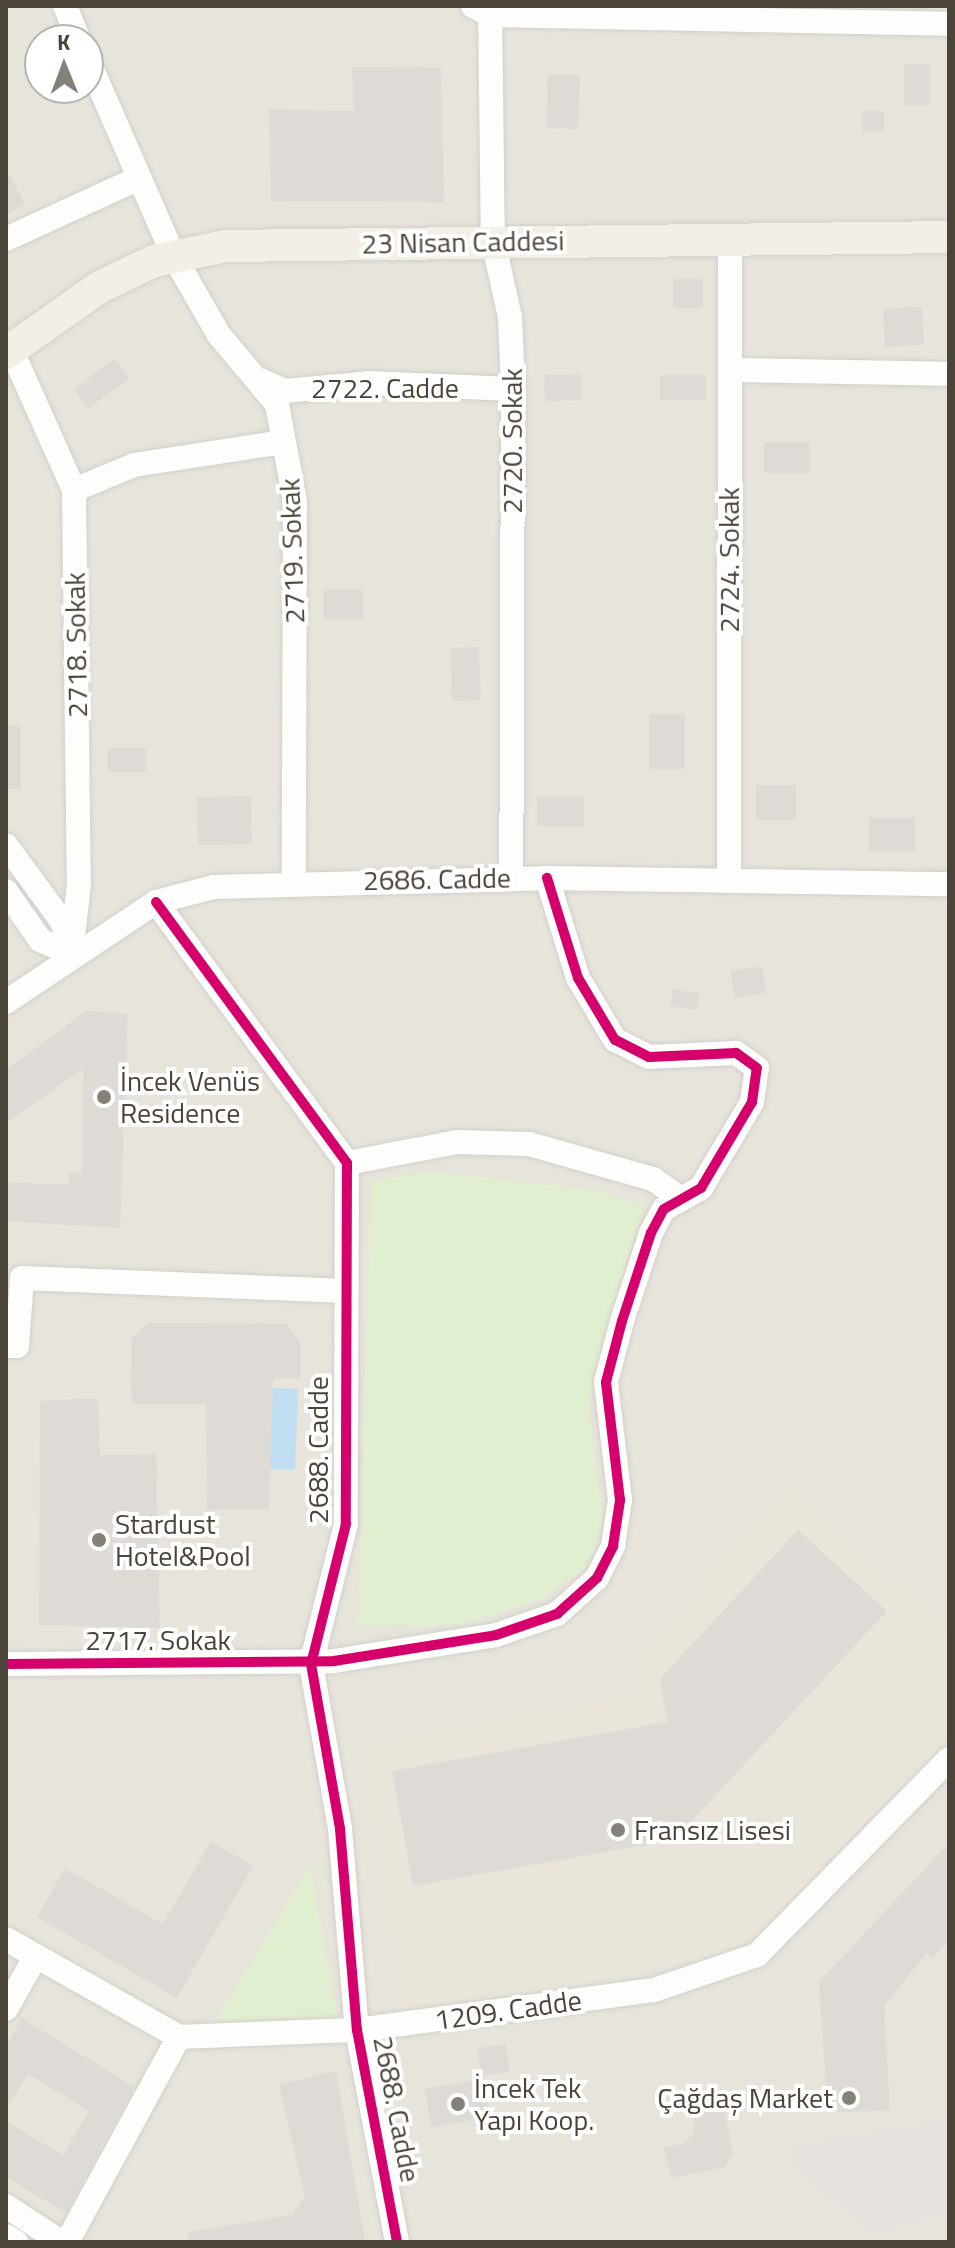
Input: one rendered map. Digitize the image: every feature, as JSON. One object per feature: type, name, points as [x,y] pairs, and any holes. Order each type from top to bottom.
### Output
[{"type":"main road","name":"23 Nisan Caddesi","points":[[9,351],[100,287],[173,255],[226,246],[949,237]]},
{"type":"street","points":[[485,9],[923,15],[949,24]]},
{"type":"street","name":"2720. Sokak","points":[[485,9],[493,241],[510,317],[513,389],[511,878]]},
{"type":"street","name":"2719. Sokak","points":[[104,97],[173,255],[219,335],[260,380],[277,404],[295,501],[294,882]]},
{"type":"street","points":[[6,239],[139,178]]},
{"type":"street","name":"2724. Sokak","points":[[729,881],[730,239]]},
{"type":"street","name":"2718. Sokak","points":[[9,351],[74,490],[79,884],[71,954]]},
{"type":"street","points":[[730,370],[949,374]]},
{"type":"street","name":"2722. Cadde","points":[[260,380],[285,391],[369,383],[513,389]]},
{"type":"street","points":[[74,490],[134,465],[282,442]]},
{"type":"street","points":[[6,845],[63,923],[71,954]]},
{"type":"street","name":"2686. Cadde","points":[[6,1002],[71,954],[156,902],[213,887],[294,882],[511,878],[949,884]]},
{"type":"street","name":"2717. Sokak","points":[[6,1664],[311,1664],[496,1635],[557,1614],[597,1578],[613,1546],[620,1500],[606,1382],[651,1233],[664,1209],[701,1188],[752,1102],[757,1068],[736,1053],[649,1057],[615,1040],[578,978],[547,878]]},
{"type":"street","points":[[6,891],[40,940],[71,954]]},
{"type":"street","points":[[156,902],[347,1163],[457,1142],[529,1144],[653,1179],[682,1199]]},
{"type":"street","name":"2688. Cadde","points":[[347,1163],[341,1291],[346,1524],[311,1664],[340,1829],[357,2030],[397,2242]]},
{"type":"street","points":[[6,1346],[17,1346],[22,1278],[341,1291]]},
{"type":"street","name":"1209. Cadde","points":[[179,2037],[357,2030],[654,1990],[757,1955],[949,1759]]},
{"type":"street","points":[[6,1939],[179,2037],[67,2242]]},
{"type":"street","points":[[6,2009],[36,1956]]},
{"type":"street","points":[[6,2206],[61,2242]]},
{"type":"street","points":[[6,2236],[16,2242]]},
{"type":"shaded area","points":[[6,6],[949,6],[949,2242],[6,2242]]},
{"type":"shaded area","name":"Fransız Lisesi","points":[[793,1484],[949,1632],[949,1738],[784,1914],[737,1952],[401,2018],[360,1746],[640,1693],[641,1649]]},
{"type":"shaded area","points":[[949,2117],[949,2211],[875,2237],[789,2167],[792,2144]]},
{"type":"green space","points":[[429,1171],[598,1190],[644,1206],[593,1377],[589,1412],[603,1520],[589,1566],[541,1599],[462,1624],[358,1627],[371,1181]]},
{"type":"green space","points":[[310,1865],[339,2026],[212,2026]]},
{"type":"water","points":[[272,1388],[298,1389],[295,1470],[269,1469]]},
{"type":"building","points":[[904,64],[930,64],[930,105],[904,105]]},
{"type":"building","points":[[352,67],[441,68],[444,202],[271,201],[269,109],[354,111]]},
{"type":"building","points":[[548,74],[580,75],[578,129],[546,128]]},
{"type":"building","points":[[862,111],[884,111],[884,131],[862,131]]},
{"type":"building","points":[[6,169],[25,204],[6,215]]},
{"type":"building","points":[[673,279],[703,279],[703,308],[673,308]]},
{"type":"building","points":[[922,307],[924,345],[885,347],[883,309]]},
{"type":"building","points":[[115,359],[129,378],[88,408],[74,389]]},
{"type":"building","points":[[581,374],[582,400],[545,401],[544,375]]},
{"type":"building","points":[[660,375],[706,375],[706,400],[660,400]]},
{"type":"building","points":[[764,442],[810,442],[810,473],[764,473]]},
{"type":"building","points":[[323,590],[363,590],[363,619],[323,619]]},
{"type":"building","points":[[479,647],[481,700],[452,701],[450,648]]},
{"type":"building","points":[[649,714],[685,714],[685,769],[649,769]]},
{"type":"building","points":[[6,726],[21,726],[21,789],[6,789]]},
{"type":"building","points":[[107,748],[146,748],[146,772],[107,772]]},
{"type":"building","points":[[756,785],[796,785],[796,820],[756,820]]},
{"type":"building","points":[[251,796],[252,844],[198,845],[197,797]]},
{"type":"building","points":[[537,797],[584,797],[584,826],[537,826]]},
{"type":"building","points":[[869,818],[915,818],[915,851],[869,851]]},
{"type":"building","points":[[762,966],[767,993],[735,998],[730,972]]},
{"type":"building","points":[[673,989],[700,994],[697,1010],[670,1006]]},
{"type":"building","name":"İncek Venüs Residence","points":[[86,1011],[128,1014],[120,1228],[6,1221],[6,1182],[69,1185],[69,1172],[82,1173],[83,1069],[6,1123],[6,1070]]},
{"type":"building","name":"Stardust Hotel&Pool","points":[[147,1323],[287,1324],[301,1344],[301,1378],[273,1379],[269,1509],[207,1510],[206,1404],[132,1404],[131,1340]]},
{"type":"building","name":"Stardust Hotel&Pool","points":[[98,1398],[100,1455],[156,1454],[160,1628],[39,1625],[40,1401]]},
{"type":"building","points":[[798,1530],[887,1611],[674,1840],[413,1886],[392,1771],[667,1722],[660,1679]]},
{"type":"building","points":[[211,1841],[253,1866],[177,1998],[37,1917],[65,1868],[163,1924]]},
{"type":"building","points":[[949,1843],[949,1940],[933,1958],[927,1953],[884,2006],[890,2110],[828,2113],[819,1982]]},
{"type":"building","points":[[22,2018],[134,2087],[66,2213],[6,2177],[6,2121],[63,2155],[89,2111],[28,2074],[6,2109],[6,2045]]},
{"type":"building","points":[[506,2044],[510,2072],[481,2076],[477,2048]]},
{"type":"building","points":[[336,2071],[365,2242],[189,2242],[188,2232],[292,2215],[305,2197],[279,2085]]},
{"type":"building","name":"İncek Tek Yapı Koop.","points":[[485,2079],[491,2118],[431,2127],[425,2089]]},
{"type":"building","points":[[722,2098],[733,2154],[725,2167],[672,2178],[663,2147],[684,2144],[694,2133],[694,2104]]},
{"type":"cycle path","points":[[6,1664],[334,1661],[496,1635],[557,1614],[597,1578],[613,1546],[620,1500],[606,1382],[622,1321],[651,1233],[664,1209],[701,1188],[752,1102],[757,1068],[736,1053],[649,1057],[615,1040],[578,978],[547,878]]},
{"type":"cycle path","points":[[156,902],[347,1163],[346,1524],[311,1664],[340,1829],[357,2030],[397,2242]]},
{"type":"place","name":"İncek Venüs Residence","points":[[104,1097]]},
{"type":"place","name":"Stardust Hotel&Pool","points":[[99,1540]]},
{"type":"place","name":"Fransız Lisesi","points":[[618,1830]]},
{"type":"place","name":"Çağdaş Market","points":[[849,2098]]},
{"type":"place","name":"İncek Tek Yapı Koop.","points":[[458,2104]]}]
